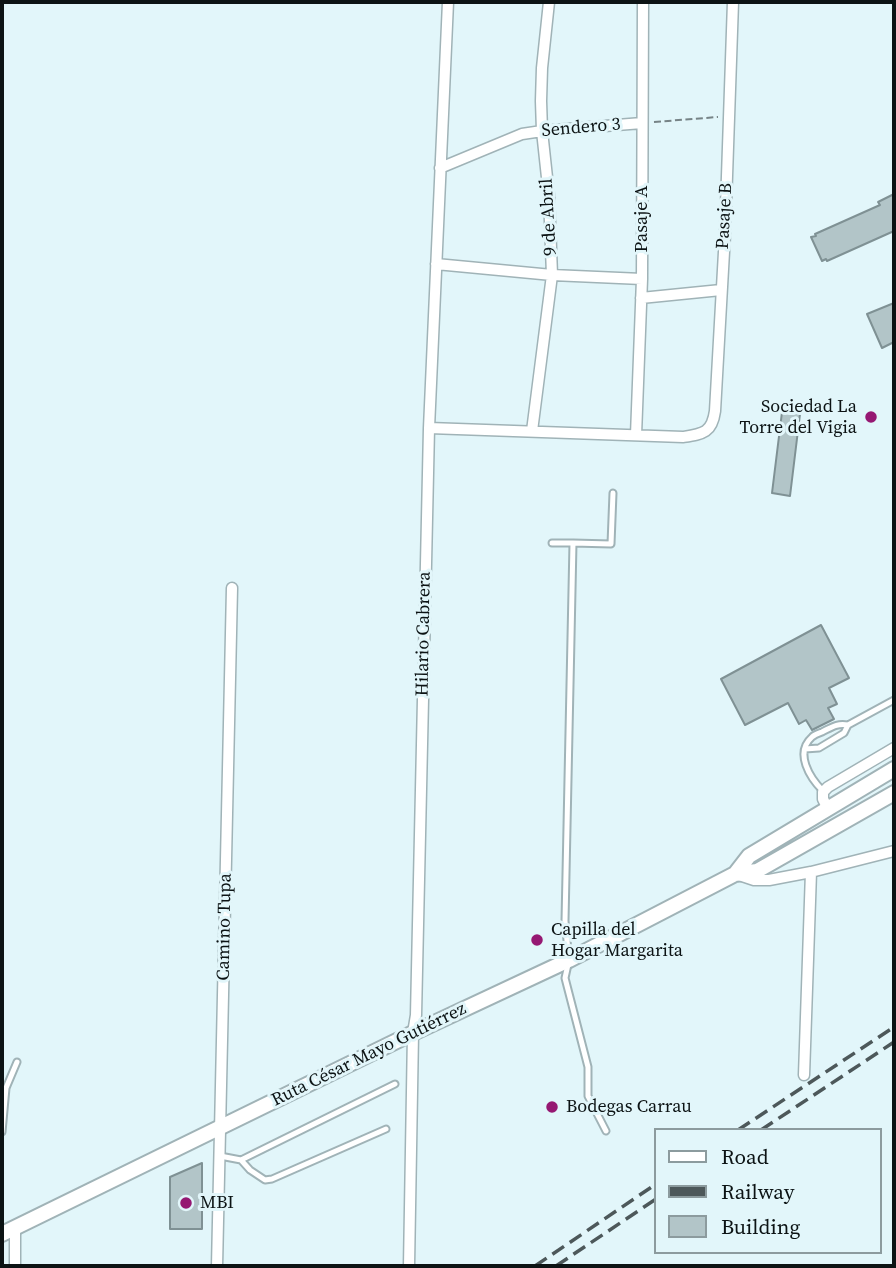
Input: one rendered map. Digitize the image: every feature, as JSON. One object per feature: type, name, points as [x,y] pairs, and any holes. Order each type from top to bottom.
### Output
[{"type":"main road","name":"Ruta César Mayo Gutiérrez","points":[[735,874],[749,856],[894,769]]},
{"type":"main road","name":"Ruta César Mayo Gutiérrez","points":[[6,1230],[569,960],[735,874],[757,871],[894,793]]},
{"type":"street","name":"Hilario Cabrera","points":[[409,1266],[429,428],[447,2]]},
{"type":"street","name":"9 de Abril","points":[[532,432],[552,275],[549,196],[542,131],[542,68],[549,2]]},
{"type":"street","name":"Pasaje A","points":[[636,435],[642,279],[643,2]]},
{"type":"street","name":"Pasaje B","points":[[636,435],[683,437],[710,429],[714,421],[733,2]]},
{"type":"street","name":"Sendero 3","points":[[440,168],[522,134],[642,123]]},
{"type":"street","points":[[436,264],[552,275],[642,279]]},
{"type":"street","points":[[641,298],[721,290]]},
{"type":"street","points":[[429,428],[636,435]]},
{"type":"street","name":"Camino Tupa","points":[[217,1266],[232,588]]},
{"type":"street","points":[[828,808],[823,792],[828,787],[894,748]]},
{"type":"street","points":[[735,874],[754,880],[769,880],[894,851]]},
{"type":"street","points":[[804,1075],[811,872]]},
{"type":"street","points":[[6,1230],[15,1266]]},
{"type":"lane","points":[[552,543],[611,544],[613,493]]},
{"type":"lane","points":[[573,543],[565,921],[569,960],[565,978],[588,1067],[588,1096],[606,1132]]},
{"type":"lane","points":[[805,749],[819,748],[844,733],[848,725],[894,700]]},
{"type":"lane","points":[[823,792],[805,765],[805,749],[811,737],[838,723],[848,725]]},
{"type":"lane","points":[[2,1132],[6,1088],[17,1062]]},
{"type":"lane","points":[[220,1156],[241,1160],[395,1084]]},
{"type":"lane","points":[[241,1160],[265,1180],[272,1179],[386,1129]]},
{"type":"path","name":"Sendero 3","points":[[642,123],[729,117]]},
{"type":"building","points":[[894,194],[894,231],[822,261],[811,237],[880,205],[878,202]]},
{"type":"building","points":[[894,303],[894,342],[882,348],[867,314]]},
{"type":"building","points":[[782,412],[800,414],[790,496],[772,493]]},
{"type":"building","points":[[821,625],[849,678],[829,688],[837,704],[828,708],[834,719],[812,730],[806,720],[799,724],[788,703],[745,725],[721,679]]},
{"type":"building","name":"MBI","points":[[202,1163],[202,1229],[170,1229],[170,1177]]},
{"type":"railway","points":[[741,1128],[894,1027]]},
{"type":"railway","points":[[764,1128],[894,1042]]},
{"type":"railway","points":[[535,1266],[654,1185]]},
{"type":"railway","points":[[556,1266],[654,1200]]},
{"type":"place","name":"Sociedad La Torre del Vigia","points":[[871,417]]},
{"type":"place","name":"Capilla del Hogar Margarita","points":[[537,940]]},
{"type":"place","name":"Bodegas Carrau","points":[[552,1107]]},
{"type":"place","name":"MBI","points":[[186,1203]]}]
